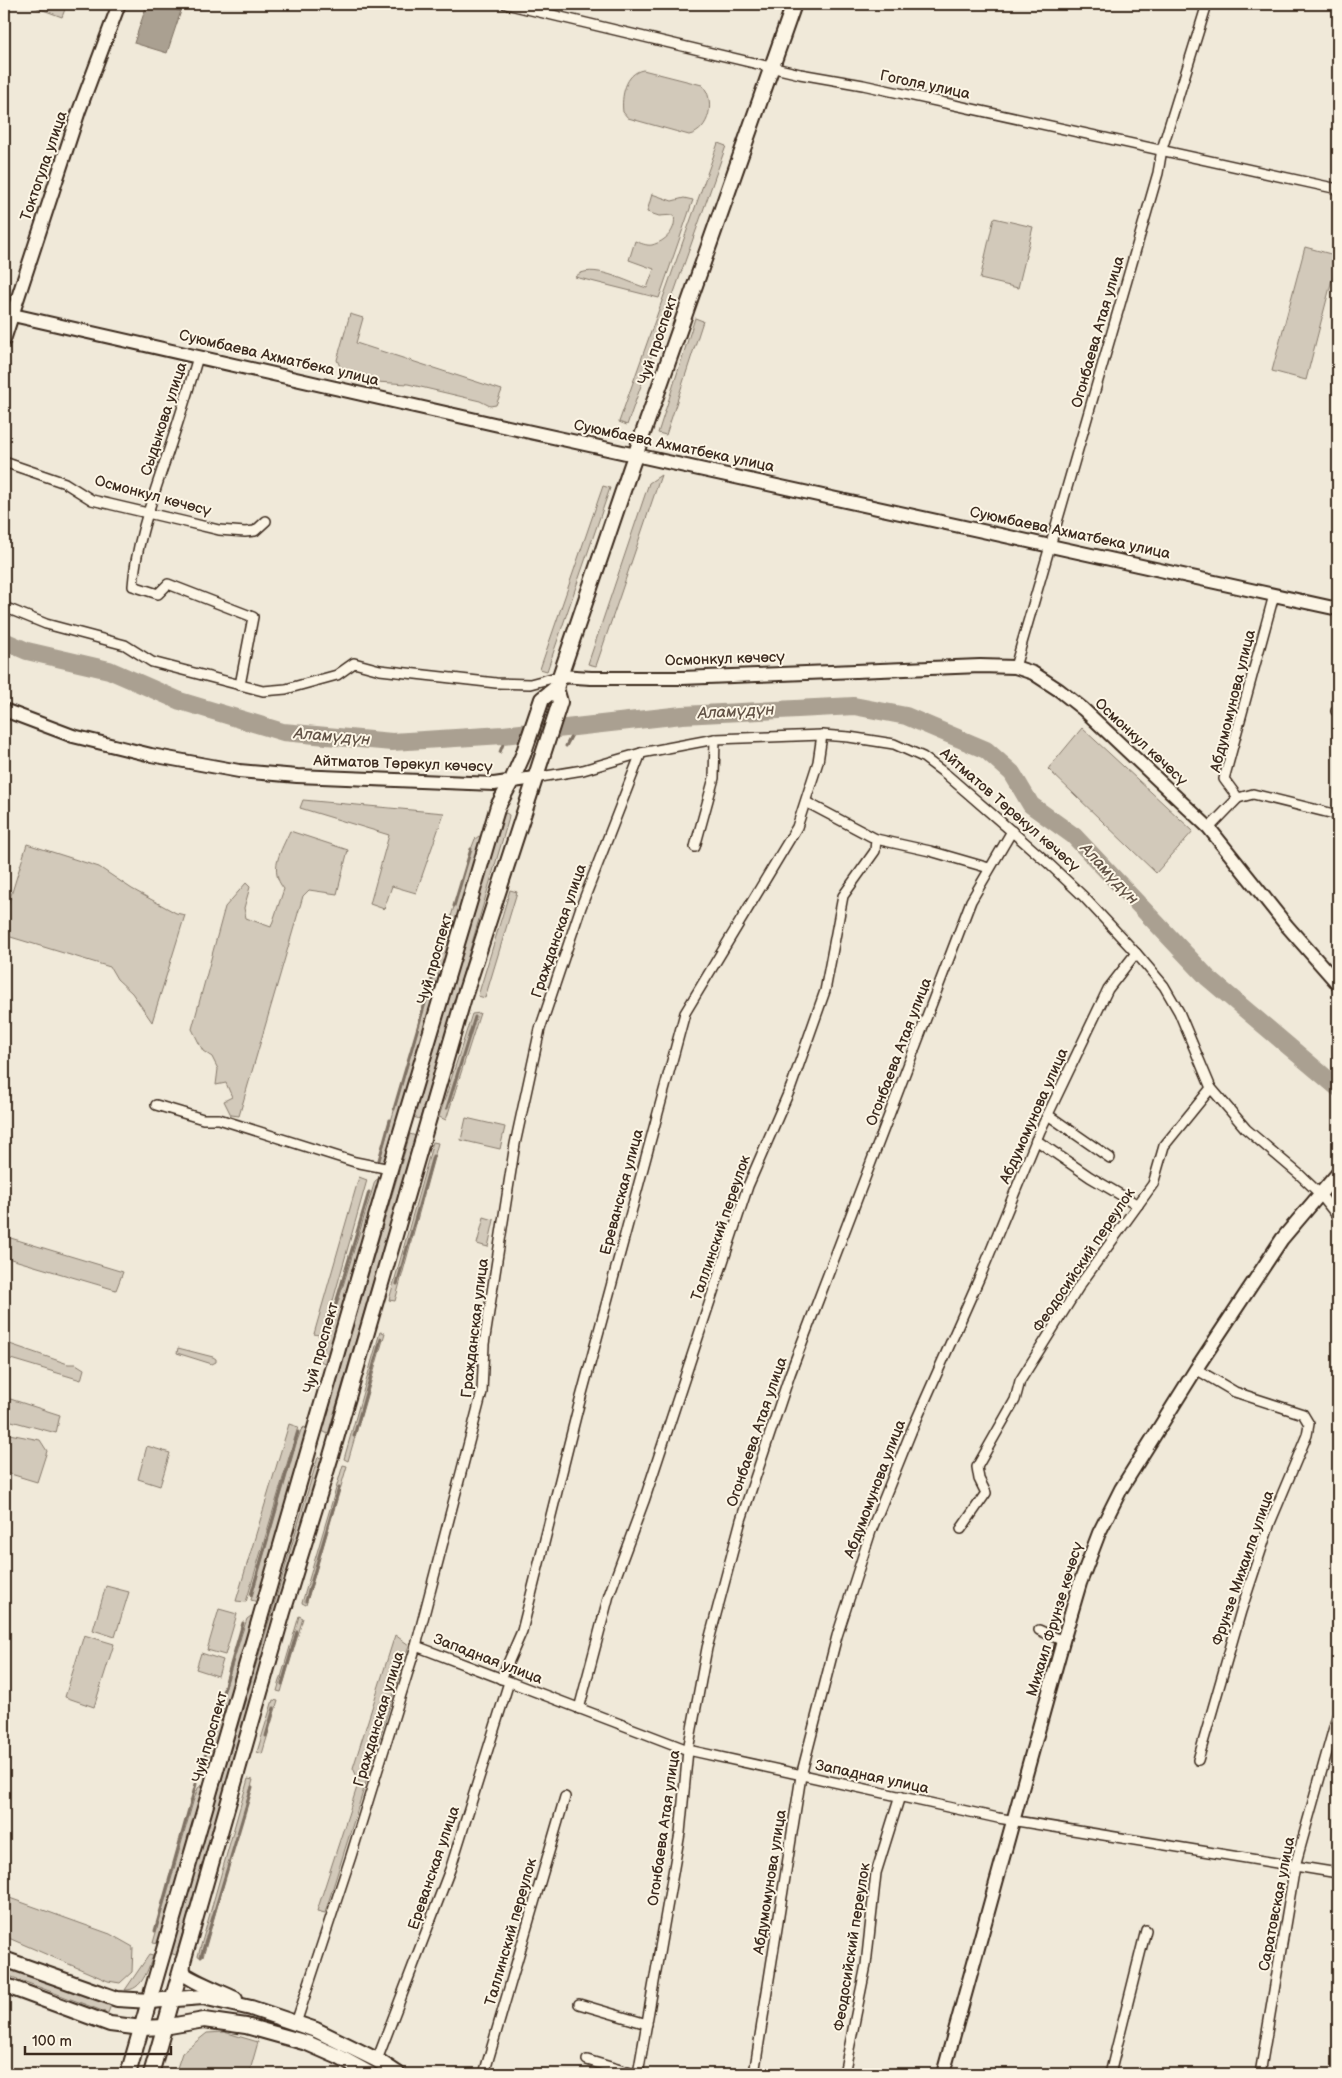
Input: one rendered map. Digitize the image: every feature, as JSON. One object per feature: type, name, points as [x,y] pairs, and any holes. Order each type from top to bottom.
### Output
[{"type":"main road","name":"Чуй проспект","points":[[128,2074],[390,1169],[498,806],[523,755],[542,699],[558,682],[635,454],[794,4]]},
{"type":"main road","points":[[151,2074],[283,1612],[333,1448],[461,1006],[560,702],[558,682]]},
{"type":"main road","points":[[311,1442],[333,1448]]},
{"type":"main road","points":[[4,1959],[117,1999],[150,2002],[203,1997],[251,2008],[296,2023],[337,2040],[377,2060],[398,2074]]},
{"type":"main road","points":[[183,1960],[183,1970],[188,1977],[218,1990],[251,2008]]},
{"type":"main road","points":[[4,1985],[110,2024],[142,2028],[164,2027],[204,2020],[246,2026],[307,2043],[339,2057],[370,2074]]},
{"type":"street","name":"Токтогула улица","points":[[4,340],[8,314],[119,4]]},
{"type":"street","name":"Гоголя улица","points":[[506,4],[771,67],[1162,149],[1338,189]]},
{"type":"street","name":"Огонбаева Атая улица","points":[[1015,667],[1052,546],[1158,173],[1162,149],[1207,4]]},
{"type":"street","name":"Суюмбаева Ахматбека улица","points":[[8,314],[1338,609]]},
{"type":"street","name":"Сыдыкова улица","points":[[198,357],[185,404],[148,513],[135,558],[133,586],[158,594],[168,584],[253,617],[240,685]]},
{"type":"street","name":"Осмонкул көчөсү","points":[[4,462],[65,483],[92,500],[219,530],[254,531],[266,521]]},
{"type":"street","name":"Абдумомунова улица","points":[[1238,798],[1224,779],[1274,595]]},
{"type":"street","name":"Осмонкул көчөсү","points":[[4,607],[46,624],[125,645],[152,662],[263,690],[286,689],[337,675],[354,663],[380,670],[496,683],[530,684],[591,678],[682,678],[980,666],[1015,667],[1033,673],[1071,700],[1209,828],[1287,926],[1338,984]]},
{"type":"street","name":"Айтматов Төрөкул көчөсү","points":[[4,710],[73,736],[151,755],[239,771],[297,776],[494,784],[583,770],[641,752],[715,740],[822,736],[871,739],[911,750],[947,775],[1012,831],[1083,896],[1136,953],[1164,986],[1179,1012],[1211,1088],[1246,1129],[1320,1194],[1338,1217]]},
{"type":"street","name":"Ереванская улица","points":[[377,2060],[451,1866],[505,1680],[522,1631],[579,1403],[685,1013],[798,827],[818,762],[822,736]]},
{"type":"street","points":[[695,847],[714,778],[715,740]]},
{"type":"street","name":"Гражданская улица","points":[[296,2023],[351,1856],[416,1646],[482,1392],[484,1344],[513,1158],[540,1029],[581,907],[641,752]]},
{"type":"street","points":[[1209,828],[1238,798],[1253,794],[1338,816]]},
{"type":"street","points":[[806,802],[876,839],[930,851],[989,868]]},
{"type":"street","name":"Огонбаева Атая улица","points":[[638,2074],[680,1833],[688,1750],[707,1648],[741,1520],[787,1383],[971,901],[1012,831]]},
{"type":"street","name":"Таллинский переулок","points":[[579,1708],[609,1595],[644,1501],[748,1186],[791,1086],[825,991],[843,896],[875,851],[876,839]]},
{"type":"street","name":"Абдумомунова улица","points":[[754,2074],[801,1776],[837,1636],[871,1531],[911,1432],[982,1272],[1036,1140],[1108,989],[1136,953]]},
{"type":"street","name":"Феодосийский переулок","points":[[961,1529],[986,1493],[979,1479],[977,1468],[1016,1400],[1020,1381],[1080,1285],[1153,1184],[1164,1146],[1211,1088]]},
{"type":"street","points":[[156,1105],[203,1119],[219,1119],[355,1162],[390,1169]]},
{"type":"street","points":[[1048,1115],[1110,1158]]},
{"type":"street","points":[[1036,1140],[1138,1205]]},
{"type":"street","name":"Михаил Фрунзе көчөсү","points":[[943,2074],[1063,1641],[1080,1583],[1104,1524],[1121,1490],[1196,1369],[1282,1239],[1338,1173]]},
{"type":"street","name":"Фрунзе Михаила улица","points":[[1196,1369],[1235,1392],[1303,1414],[1309,1424],[1307,1435],[1270,1523],[1241,1610],[1198,1760]]},
{"type":"street","points":[[1039,1630],[1063,1641]]},
{"type":"street","name":"Западная улица","points":[[416,1646],[688,1750],[801,1776],[1014,1820],[1338,1873]]},
{"type":"street","name":"Саратовская улица","points":[[1260,2074],[1296,1866],[1338,1713]]},
{"type":"street","name":"Феодосийский переулок","points":[[844,2074],[866,1965],[876,1873],[900,1796]]},
{"type":"street","name":"Таллинский переулок","points":[[484,2074],[565,1797]]},
{"type":"street","points":[[1110,2074],[1146,1930]]},
{"type":"street","points":[[579,2004],[647,2024]]},
{"type":"street","points":[[587,2060],[634,2074]]},
{"type":"shaded area","points":[[27,4],[67,4],[62,17]]},
{"type":"shaded area","points":[[147,4],[157,4],[181,11],[167,53],[134,43]]},
{"type":"shaded area","points":[[643,70],[702,85],[709,98],[710,106],[709,114],[702,127],[689,135],[628,118],[623,112],[626,86],[632,76]]},
{"type":"shaded area","points":[[718,143],[726,146],[627,425],[619,422]]},
{"type":"shaded area","points":[[652,194],[672,201],[684,198],[693,200],[659,298],[575,277],[590,271],[600,272],[647,288],[654,269],[629,260],[635,241],[652,245],[662,241],[674,225],[674,215],[659,216],[647,212]]},
{"type":"shaded area","points":[[994,218],[1033,227],[1018,288],[980,279]]},
{"type":"shaded area","points":[[1305,247],[1338,256],[1306,380],[1272,371]]},
{"type":"shaded area","points":[[350,314],[363,318],[356,343],[502,390],[496,405],[490,406],[480,401],[408,384],[376,382],[344,375],[337,360]]},
{"type":"shaded area","points":[[695,318],[703,321],[666,435],[658,433]]},
{"type":"shaded area","points":[[661,475],[596,666],[588,664],[649,483]]},
{"type":"shaded area","points":[[603,486],[610,488],[547,671],[540,669]]},
{"type":"shaded area","points":[[1082,728],[1193,831],[1156,873],[1048,769]]},
{"type":"shaded area","points":[[303,800],[444,813],[416,893],[392,886],[384,909],[370,904],[389,835],[300,808]]},
{"type":"shaded area","points":[[506,813],[509,815],[508,821],[420,1119],[413,1117],[497,830],[502,816]]},
{"type":"shaded area","points":[[290,831],[348,850],[337,894],[309,890],[303,896],[239,1116],[231,1115],[224,1101],[232,1097],[226,1083],[216,1085],[218,1069],[212,1057],[203,1051],[192,1029],[225,907],[246,883],[250,887],[244,908],[246,918],[271,927],[284,889],[279,882],[276,868],[280,853]]},
{"type":"shaded area","points":[[479,836],[482,838],[386,1163],[379,1162],[470,852],[475,839]]},
{"type":"shaded area","points":[[27,844],[99,867],[132,889],[176,913],[185,915],[152,1022],[132,993],[117,979],[110,967],[4,935],[4,918]]},
{"type":"shaded area","points":[[510,890],[517,892],[485,998],[478,996]]},
{"type":"shaded area","points":[[480,1013],[446,1120],[439,1117],[472,1014]]},
{"type":"shaded area","points":[[466,1118],[505,1127],[500,1149],[461,1140]]},
{"type":"shaded area","points":[[410,1134],[416,1136],[328,1434],[322,1431]]},
{"type":"shaded area","points":[[433,1142],[438,1143],[395,1301],[389,1300]]},
{"type":"shaded area","points":[[359,1177],[367,1180],[323,1336],[314,1334]]},
{"type":"shaded area","points":[[379,1178],[383,1180],[327,1364],[320,1361],[375,1181]]},
{"type":"shaded area","points":[[484,1217],[494,1220],[488,1247],[477,1244]]},
{"type":"shaded area","points":[[4,1236],[123,1272],[116,1290],[4,1257]]},
{"type":"shaded area","points":[[380,1332],[385,1333],[348,1461],[344,1459]]},
{"type":"shaded area","points":[[4,1342],[68,1364],[76,1364],[84,1369],[81,1380],[4,1357]]},
{"type":"shaded area","points":[[178,1348],[213,1357],[216,1359],[216,1362],[212,1364],[177,1353]]},
{"type":"shaded area","points":[[4,1397],[60,1415],[56,1433],[4,1419]]},
{"type":"shaded area","points":[[289,1424],[298,1427],[246,1602],[236,1601]]},
{"type":"shaded area","points":[[304,1427],[308,1429],[258,1602],[251,1600],[296,1444]]},
{"type":"shaded area","points":[[4,1433],[40,1440],[47,1451],[37,1482],[4,1472]]},
{"type":"shaded area","points":[[147,1446],[170,1453],[160,1486],[138,1479]]},
{"type":"shaded area","points":[[318,1457],[325,1459],[176,1955],[170,1953]]},
{"type":"shaded area","points":[[343,1465],[347,1466],[306,1605],[302,1603]]},
{"type":"shaded area","points":[[106,1586],[129,1592],[115,1637],[93,1630]]},
{"type":"shaded area","points":[[219,1609],[237,1614],[225,1655],[207,1650]]},
{"type":"shaded area","points":[[251,1616],[254,1618],[209,1772],[201,1770],[242,1633],[247,1619]]},
{"type":"shaded area","points":[[299,1616],[303,1618],[281,1692],[277,1691]]},
{"type":"shaded area","points":[[84,1635],[114,1644],[94,1707],[65,1697]]},
{"type":"shaded area","points":[[395,1635],[409,1645],[325,1913],[317,1911],[359,1781],[353,1768]]},
{"type":"shaded area","points":[[201,1653],[223,1660],[218,1676],[196,1669]]},
{"type":"shaded area","points":[[273,1700],[278,1701],[262,1754],[257,1752]]},
{"type":"shaded area","points":[[248,1779],[253,1780],[203,1957],[198,1956]]},
{"type":"shaded area","points":[[202,1785],[205,1787],[159,1944],[153,1943],[193,1802],[198,1788]]},
{"type":"shaded area","points":[[4,1896],[110,1934],[133,1947],[132,1972],[120,1983],[108,1981],[4,1936]]},
{"type":"shaded area","points":[[149,1955],[153,1956],[144,1978],[136,1987],[125,1990]]},
{"type":"shaded area","points":[[4,1965],[111,2005],[108,2013],[4,1974]]},
{"type":"shaded area","points":[[224,2032],[258,2042],[249,2074],[175,2074],[182,2053],[207,2033]]},
{"type":"waterway","name":"Аламүдүн","points":[[4,641],[27,651],[109,670],[180,701],[283,732],[392,742],[503,735],[682,715],[854,706],[906,716],[986,750],[1012,773],[1031,805],[1074,836],[1208,978],[1338,1088]]},
{"type":"waterway","points":[[566,746],[576,727]]},
{"type":"waterway","points":[[500,752],[507,734]]},
{"type":"waterway","points":[[454,906],[471,849]]},
{"type":"waterway","points":[[394,1109],[446,931]]},
{"type":"waterway","points":[[447,1108],[475,1017]]},
{"type":"waterway","points":[[379,1160],[390,1120]]},
{"type":"waterway","points":[[397,1284],[433,1156]]},
{"type":"waterway","points":[[333,1313],[369,1192]]},
{"type":"waterway","points":[[326,1337],[331,1321]]},
{"type":"waterway","points":[[354,1436],[381,1339]]},
{"type":"waterway","points":[[251,1595],[298,1432]]},
{"type":"waterway","points":[[306,1601],[339,1488]]},
{"type":"waterway","points":[[219,1706],[243,1623]]},
{"type":"waterway","points":[[282,1684],[297,1632]]},
{"type":"waterway","points":[[266,1736],[274,1708]]},
{"type":"waterway","points":[[201,1770],[215,1720]]},
{"type":"waterway","points":[[155,1931],[196,1784]]},
{"type":"waterway","points":[[201,1957],[252,1787]]}]
